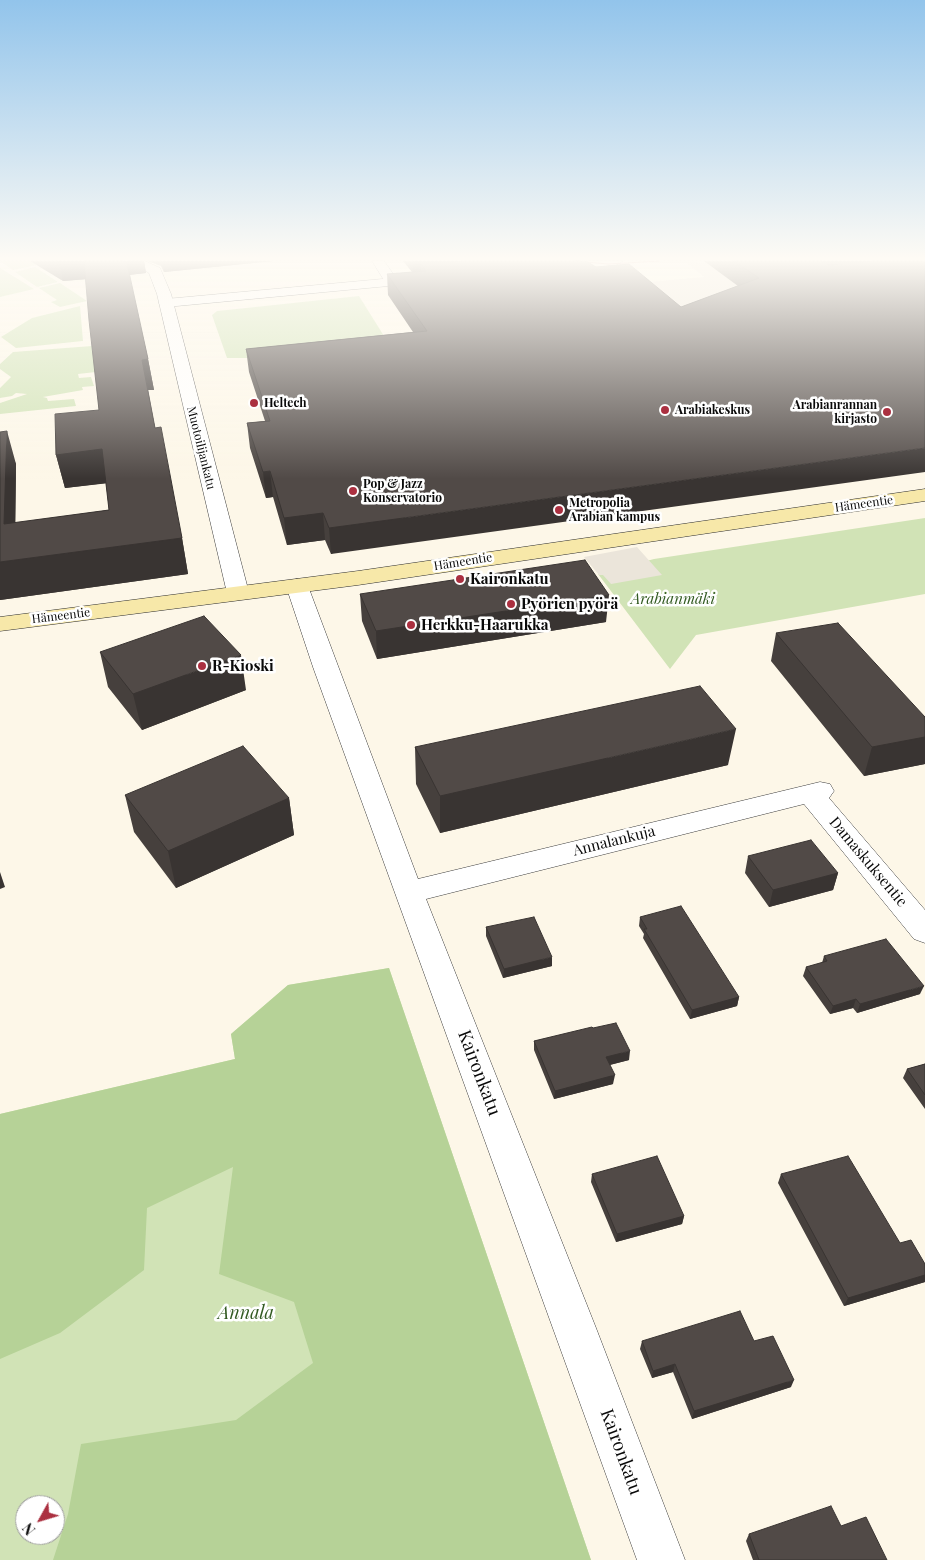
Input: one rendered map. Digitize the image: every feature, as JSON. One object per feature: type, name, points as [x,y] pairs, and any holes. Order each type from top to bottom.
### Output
[{"type":"main road","name":"Hämeentie","points":[[0,624],[368,577],[925,495]]},
{"type":"street","name":"Muotoilijankatu","points":[[174,334],[238,593]]},
{"type":"street","name":"Kaironkatu","points":[[298,586],[325,667],[572,1318],[661,1560]]},
{"type":"street","name":"Annalankuja","points":[[409,892],[815,792]]},
{"type":"street","name":"Damaskuksentie","points":[[815,792],[925,931]]},
{"type":"green space","points":[[6,334],[82,334],[83,341],[16,348],[1,337]]},
{"type":"green space","points":[[219,334],[383,334],[389,344],[251,358],[227,358]]},
{"type":"green space","points":[[92,346],[96,372],[78,374],[79,378],[91,377],[94,386],[82,387],[83,390],[43,397],[47,398],[48,401],[74,399],[76,406],[0,414],[0,403],[27,394],[16,393],[12,396],[0,398],[0,388],[11,377],[0,369],[0,364],[13,352]]},
{"type":"green space","name":"Arabianmäki","points":[[925,518],[925,594],[696,635],[670,669],[598,574],[654,559]]},
{"type":"green space","name":"Annala","points":[[389,968],[591,1560],[0,1560],[0,1114],[235,1059],[231,1034],[288,985]]},
{"type":"green space","name":"Annala","points":[[389,968],[591,1560],[53,1560],[58,1545],[65,1545],[65,1523],[81,1444],[236,1420],[313,1363],[294,1302],[219,1274],[233,1167],[147,1208],[144,1270],[60,1333],[0,1359],[0,1114],[235,1059],[231,1034],[288,985]]},
{"type":"shaded area","points":[[637,547],[662,575],[611,584],[603,575],[599,575],[584,557]]},
{"type":"building","points":[[91,334],[142,334],[148,359],[142,360],[155,428],[161,427],[182,538],[0,562],[0,432],[7,431],[4,524],[109,510],[102,449],[56,455],[55,414],[99,410]]},
{"type":"building","name":"Arabiakeskus","points":[[399,334],[925,334],[925,448],[329,528],[323,513],[284,518],[270,471],[263,472],[247,423],[270,421],[246,349]]},
{"type":"building","points":[[585,560],[609,595],[376,631],[360,594]]},
{"type":"building","points":[[204,616],[241,655],[133,694],[100,652]]},
{"type":"building","points":[[838,623],[925,717],[925,737],[872,747],[776,633]]},
{"type":"building","points":[[700,686],[736,729],[440,796],[415,747]]},
{"type":"building","points":[[243,746],[289,798],[168,851],[125,795]]},
{"type":"building","points":[[811,840],[838,873],[773,890],[748,856]]},
{"type":"building","points":[[681,906],[739,997],[692,1010],[644,929],[647,929],[640,917]]},
{"type":"building","points":[[534,917],[552,957],[504,969],[486,927]]},
{"type":"building","points":[[886,939],[924,986],[860,1004],[856,999],[833,1006],[806,967],[827,961],[824,956]]},
{"type":"building","points":[[616,1023],[630,1051],[606,1057],[615,1075],[555,1091],[534,1041]]},
{"type":"building","points":[[925,1064],[925,1095],[907,1069]]},
{"type":"building","points":[[657,1156],[684,1216],[617,1234],[592,1174]]},
{"type":"building","points":[[848,1156],[900,1243],[911,1240],[925,1264],[925,1275],[848,1298],[781,1174]]},
{"type":"building","points":[[740,1311],[754,1341],[773,1336],[794,1380],[694,1411],[675,1364],[653,1371],[642,1341]]},
{"type":"building","points":[[831,1506],[841,1526],[866,1517],[887,1560],[759,1560],[749,1534]]},
{"type":"place","name":"Heltech","points":[[254,403]]},
{"type":"place","name":"Arabiakeskus","points":[[665,410]]},
{"type":"place","name":"Arabianrannan kirjasto","points":[[887,412]]},
{"type":"place","name":"Pop & Jazz Konservatorio","points":[[353,491]]},
{"type":"place","name":"Metropolia Arabian kampus","points":[[559,510]]},
{"type":"place","name":"Kaironkatu","points":[[460,579]]},
{"type":"place","name":"Pyörien pyörä","points":[[511,604]]},
{"type":"place","name":"Herkku-Haarukka","points":[[411,625]]},
{"type":"place","name":"R-Kioski","points":[[202,666]]}]
